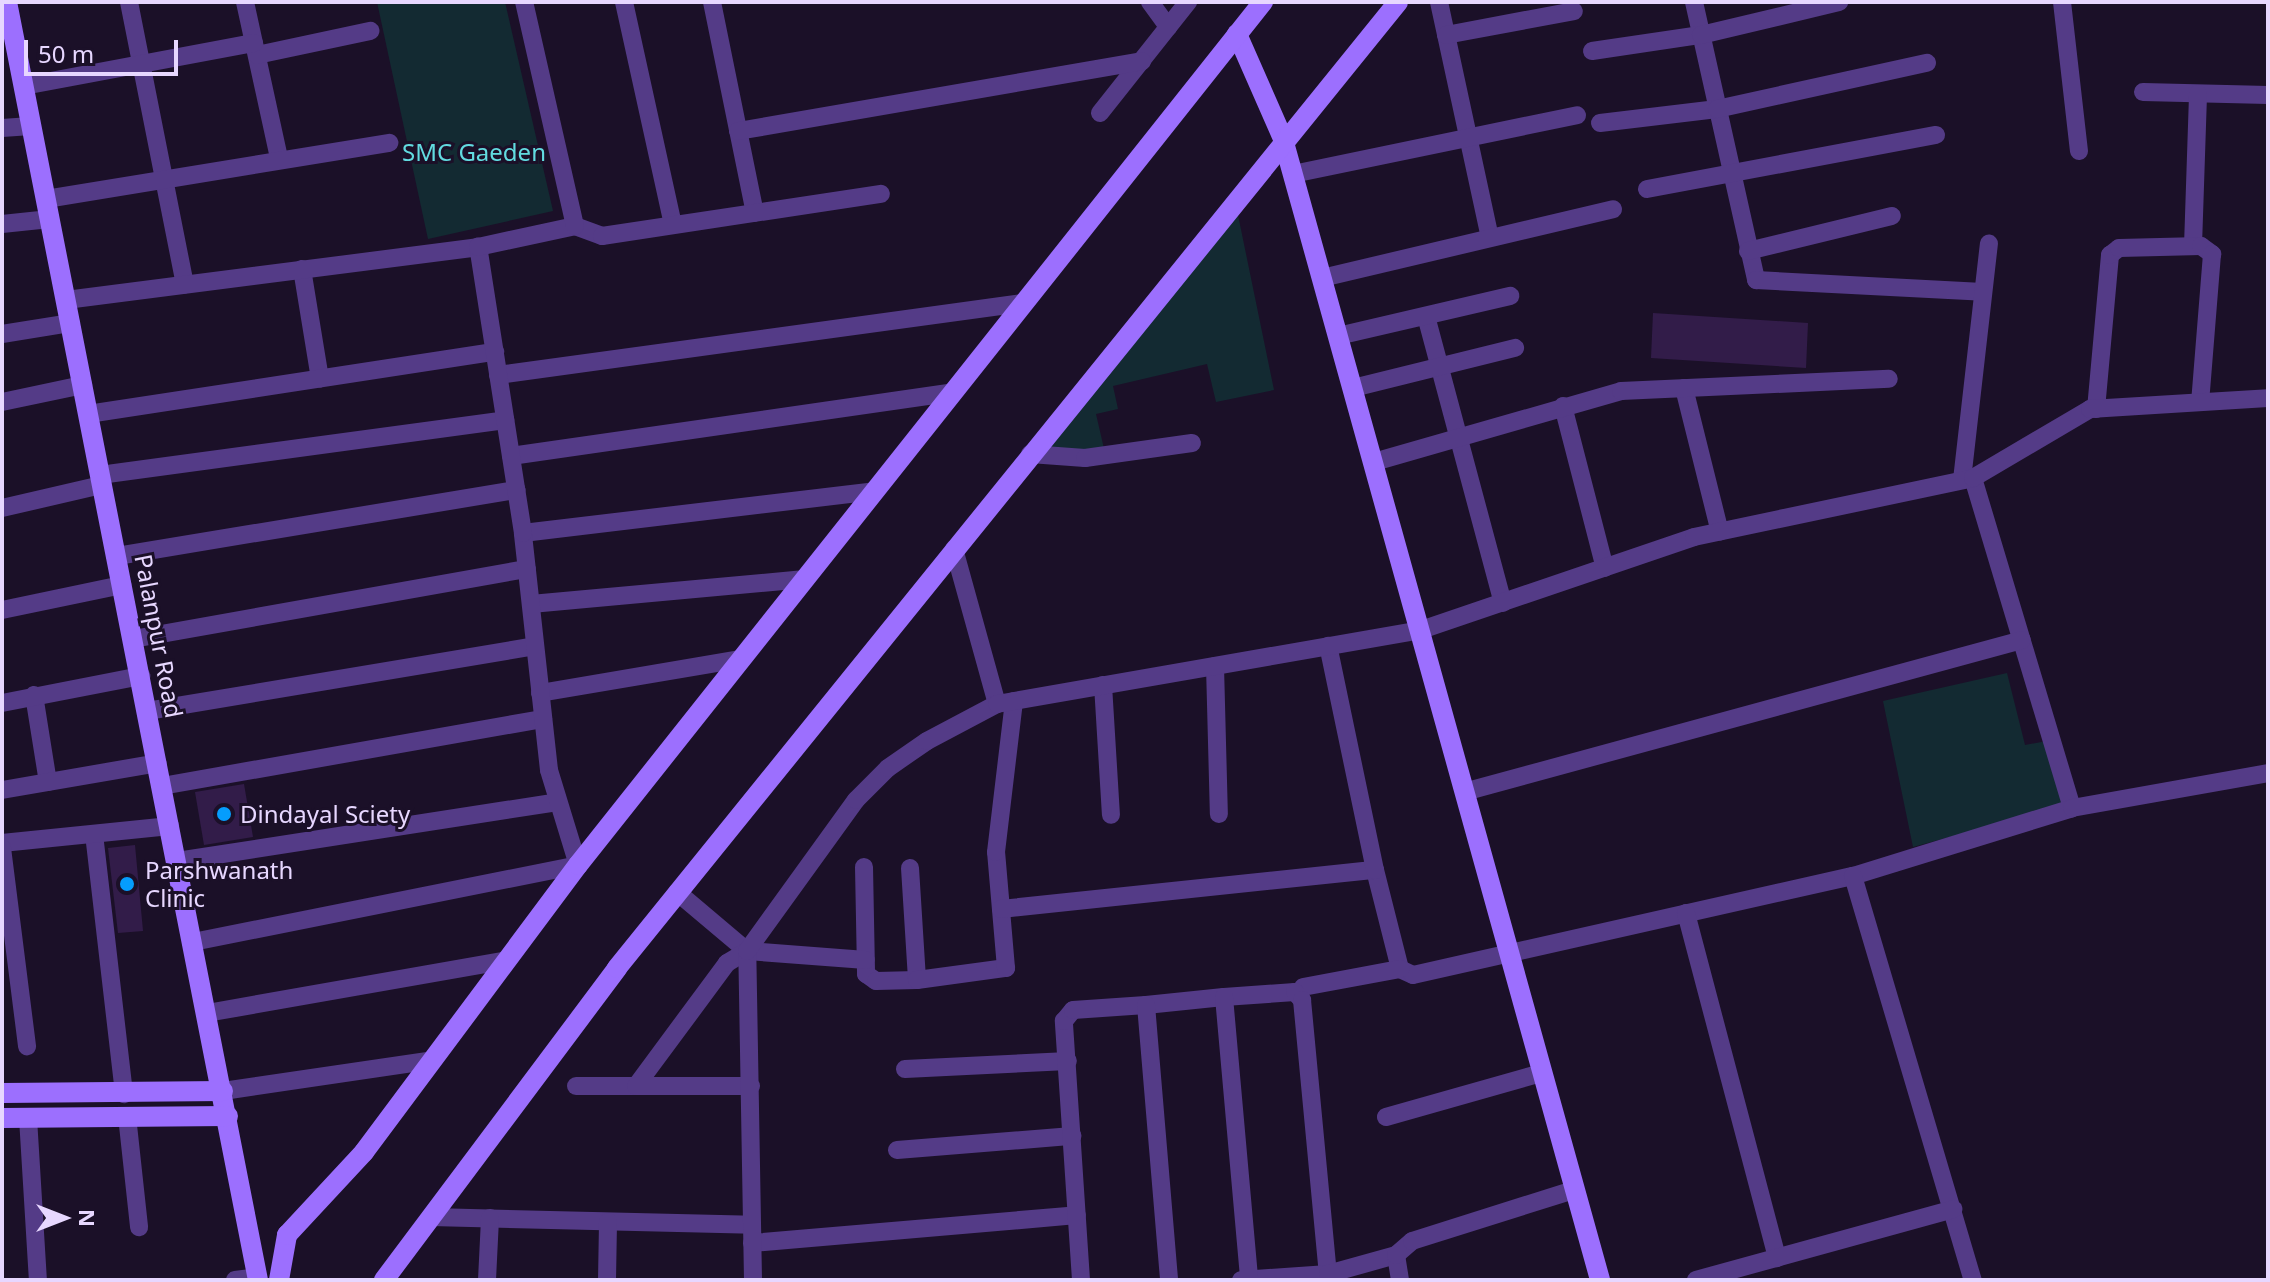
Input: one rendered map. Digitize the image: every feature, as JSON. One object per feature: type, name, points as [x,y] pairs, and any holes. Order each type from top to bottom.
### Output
[{"type":"street","name":"Palanpur Road","points":[[7,2],[258,1278]]},
{"type":"street","points":[[129,2],[185,284]]},
{"type":"street","points":[[245,2],[279,158]]},
{"type":"street","points":[[524,2],[575,226]]},
{"type":"street","points":[[624,2],[673,225]]},
{"type":"street","points":[[712,2],[755,213]]},
{"type":"street","points":[[1150,2],[1168,27]]},
{"type":"street","points":[[1100,113],[1188,2]]},
{"type":"street","points":[[279,1280],[287,1235],[364,1152],[578,865],[1263,2]]},
{"type":"street","points":[[384,1280],[677,892],[1283,139],[1398,2]]},
{"type":"street","points":[[1439,2],[1490,238]]},
{"type":"street","points":[[1694,2],[1753,275],[1760,282],[1983,292]]},
{"type":"street","points":[[1592,51],[1701,35],[1839,2]]},
{"type":"street","points":[[2062,2],[2079,151]]},
{"type":"street","points":[[1446,35],[1574,11]]},
{"type":"street","points":[[24,86],[142,64],[370,31]]},
{"type":"street","points":[[1237,34],[1283,139],[1421,630],[1506,952],[1600,1280]]},
{"type":"street","points":[[738,131],[1142,61]]},
{"type":"street","points":[[1600,123],[1717,109],[1927,63]]},
{"type":"street","points":[[2143,92],[2268,95]]},
{"type":"street","points":[[2193,246],[2198,94]]},
{"type":"street","points":[[1293,174],[1577,115]]},
{"type":"street","points":[[2,128],[31,126]]},
{"type":"street","points":[[1647,189],[1936,135]]},
{"type":"street","points":[[2,224],[164,178],[389,143]]},
{"type":"street","points":[[66,300],[478,247],[575,226],[602,236],[881,194]]},
{"type":"street","points":[[1322,278],[1613,209]]},
{"type":"street","points":[[1748,251],[1892,216]]},
{"type":"street","points":[[1989,244],[1968,479],[2022,640],[2072,808]]},
{"type":"street","points":[[2096,409],[2110,255],[2119,248],[2193,246],[2208,248],[2212,254],[2200,402]]},
{"type":"street","points":[[478,247],[523,533],[543,719],[557,802],[578,865]]},
{"type":"street","points":[[302,269],[320,379]]},
{"type":"street","points":[[1338,336],[1510,296]]},
{"type":"street","points":[[498,375],[1023,303]]},
{"type":"street","points":[[1426,316],[1442,366],[1457,437],[1503,603]]},
{"type":"street","points":[[2,334],[71,323]]},
{"type":"street","points":[[1353,388],[1515,348]]},
{"type":"street","points":[[88,414],[495,352]]},
{"type":"street","points":[[1374,462],[1621,391],[1889,379]]},
{"type":"street","points":[[2,402],[83,385]]},
{"type":"street","points":[[1684,388],[1720,532]]},
{"type":"street","points":[[511,456],[953,392]]},
{"type":"street","points":[[636,1086],[727,963],[747,951],[856,800],[888,768],[1005,702],[1421,630],[1720,532],[1968,479],[2096,409],[2268,398]]},
{"type":"street","points":[[1563,406],[1605,568]]},
{"type":"street","points":[[2,508],[101,480],[505,420]]},
{"type":"street","points":[[1030,454],[1085,458],[1192,443]]},
{"type":"street","points":[[117,556],[517,490]]},
{"type":"street","points":[[523,533],[874,491]]},
{"type":"street","points":[[864,867],[869,979],[917,980],[1006,968],[996,852],[1005,702],[954,549]]},
{"type":"street","points":[[133,639],[527,569]]},
{"type":"street","points":[[531,604],[805,579]]},
{"type":"street","points":[[2,610],[122,585]]},
{"type":"street","points":[[1464,792],[2022,640]]},
{"type":"street","points":[[147,711],[535,646]]},
{"type":"street","points":[[1328,646],[1375,870],[1400,969]]},
{"type":"street","points":[[540,693],[741,659]]},
{"type":"street","points":[[1215,666],[1219,814]]},
{"type":"street","points":[[2,703],[141,676]]},
{"type":"street","points":[[1103,685],[1111,815]]},
{"type":"street","points":[[34,695],[48,782]]},
{"type":"street","points":[[162,786],[543,719]]},
{"type":"street","points":[[2,790],[158,763]]},
{"type":"street","points":[[1303,987],[1400,969],[1413,975],[1853,876],[2072,808],[2268,773]]},
{"type":"street","points":[[177,861],[557,802]]},
{"type":"street","points":[[27,1046],[2,845],[170,826]]},
{"type":"street","points":[[94,834],[124,1094]]},
{"type":"street","points":[[193,942],[578,865]]},
{"type":"street","points":[[910,868],[917,980]]},
{"type":"street","points":[[1001,909],[1375,870]]},
{"type":"street","points":[[1853,876],[1973,1280]]},
{"type":"street","points":[[677,892],[747,951],[866,960]]},
{"type":"street","points":[[1686,913],[1777,1258]]},
{"type":"street","points":[[747,951],[753,1280]]},
{"type":"street","points":[[207,1013],[507,960]]},
{"type":"street","points":[[1081,1280],[1066,1015],[1295,992],[1302,1000],[1328,1274]]},
{"type":"street","points":[[1224,997],[1249,1279]]},
{"type":"street","points":[[1146,1005],[1169,1280]]},
{"type":"street","points":[[2,1093],[223,1091],[433,1060]]},
{"type":"street","points":[[905,1069],[1068,1061]]},
{"type":"street","points":[[1386,1117],[1541,1073]]},
{"type":"street","points":[[576,1086],[751,1086]]},
{"type":"street","points":[[127,1116],[139,1227]]},
{"type":"street","points":[[2,1118],[228,1116]]},
{"type":"street","points":[[28,1118],[38,1280]]},
{"type":"street","points":[[897,1150],[1072,1136]]},
{"type":"street","points":[[1241,1280],[1328,1274],[1396,1255],[1412,1241],[1574,1190]]},
{"type":"street","points":[[1696,1280],[1953,1209]]},
{"type":"street","points":[[431,1217],[608,1222],[752,1234],[1077,1215]]},
{"type":"street","points":[[487,1280],[490,1218]]},
{"type":"street","points":[[607,1280],[608,1222]]},
{"type":"street","points":[[1396,1255],[1400,1280]]},
{"type":"street","points":[[235,1280],[258,1278]]},
{"type":"green space","name":"SMC Gaeden","points":[[377,2],[505,2],[553,211],[428,239]]},
{"type":"green space","points":[[1238,215],[1274,390],[1216,402],[1207,364],[1113,386],[1118,409],[1096,414],[1105,453],[1038,452]]},
{"type":"green space","points":[[2007,673],[2025,745],[2047,741],[2067,805],[1913,847],[1883,701]]},
{"type":"building","points":[[1653,313],[1808,323],[1806,368],[1651,358]]},
{"type":"building","name":"Dindayal Sciety","points":[[244,784],[253,837],[204,845],[195,792]]},
{"type":"building","points":[[135,845],[143,931],[118,933],[108,848]]},
{"type":"place","name":"Dindayal Sciety","points":[[224,814]]},
{"type":"place","name":"Parshwanath Clinic","points":[[127,884]]}]
